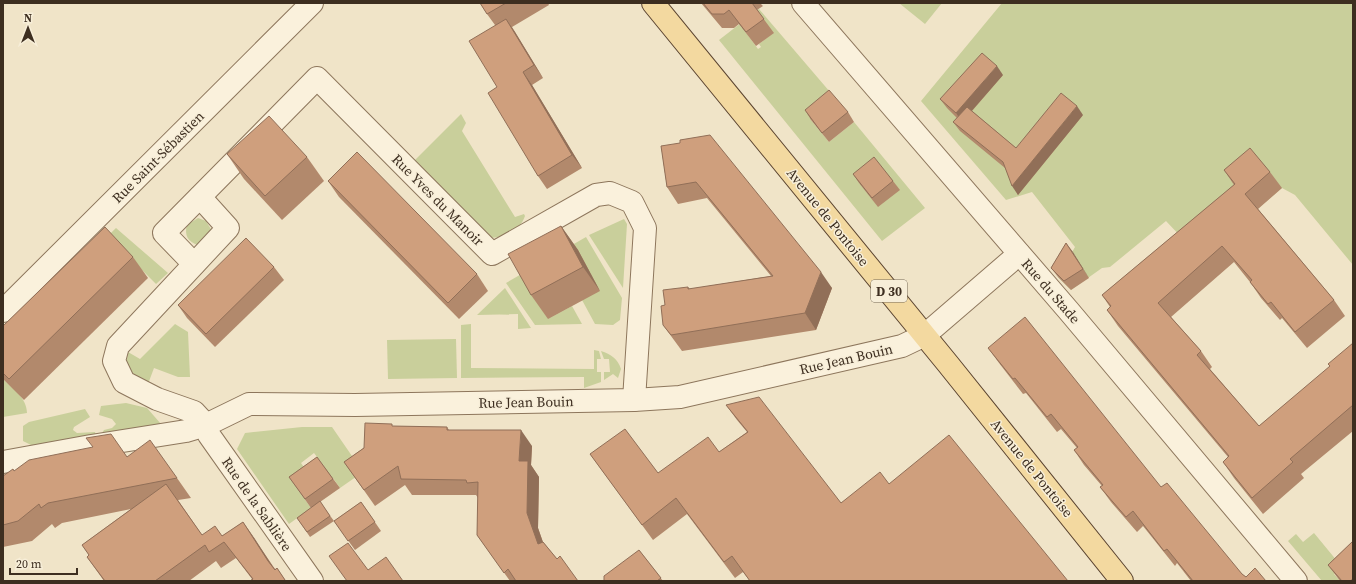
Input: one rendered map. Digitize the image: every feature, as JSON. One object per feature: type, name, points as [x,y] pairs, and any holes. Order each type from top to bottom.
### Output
[{"type":"main road","name":"Avenue de Pontoise","points":[[653,3],[925,335],[1122,581]]},
{"type":"street","name":"Rue Saint-Sébastien","points":[[3,311],[312,3]]},
{"type":"street","name":"Rue du Stade","points":[[802,3],[1019,254],[1296,581]]},
{"type":"street","name":"Rue Yves du Manoir","points":[[194,264],[164,232],[317,78],[492,254],[596,195],[610,193],[632,202],[645,228],[634,400]]},
{"type":"street","points":[[200,196],[228,228],[118,346],[114,362],[124,382],[157,399],[194,412],[206,425]]},
{"type":"street","name":"Rue Jean Bouin","points":[[3,462],[90,446],[186,431],[206,425],[249,404],[356,405],[634,400],[680,397],[902,346],[925,335],[1019,254]]},
{"type":"street","name":"Rue de la Sablière","points":[[206,425],[209,435],[312,581]]},
{"type":"green space","points":[[899,3],[942,3],[925,24]]},
{"type":"green space","points":[[1002,3],[1353,3],[1353,265],[1295,195],[1282,188],[1256,210],[1183,239],[1166,221],[1110,267],[1102,268],[1071,290],[1058,277],[1075,247],[1032,192],[1006,200],[921,101]]},
{"type":"green space","points":[[759,9],[836,99],[811,120],[829,142],[854,122],[925,208],[882,241],[719,40]],"holes":[[[744,30],[773,33],[759,44],[761,47],[758,49]]]},
{"type":"green space","points":[[461,114],[466,123],[462,131],[515,217],[524,214],[525,216],[519,226],[506,235],[490,238],[414,161]]},
{"type":"green space","points":[[198,218],[206,221],[212,231],[198,245],[189,240],[186,232],[187,225]]},
{"type":"green space","points":[[624,219],[627,224],[623,288],[589,235]]},
{"type":"green space","points":[[116,228],[168,273],[156,284],[120,248],[3,339]]},
{"type":"green space","points":[[586,237],[622,298],[620,320],[613,325],[595,324],[582,300],[548,319],[572,306],[582,324],[535,325],[506,283]]},
{"type":"green space","points":[[505,288],[531,328],[518,329],[518,314],[477,315]]},
{"type":"green space","points":[[175,324],[188,332],[190,377],[178,377],[154,368],[148,384],[136,377],[126,366],[128,352],[140,359]]},
{"type":"green space","points":[[471,324],[471,368],[594,369],[594,350],[599,351],[601,359],[597,359],[597,372],[601,372],[601,382],[584,388],[584,377],[461,378],[461,325]]},
{"type":"green space","points":[[456,339],[457,378],[388,379],[387,340]]},
{"type":"green space","points":[[601,351],[611,355],[618,362],[621,369],[618,378],[613,374],[604,380],[604,372],[610,372],[609,359],[604,359]]},
{"type":"green space","points":[[3,379],[22,398],[25,403],[27,413],[3,417]]},
{"type":"green space","points":[[126,403],[147,408],[161,424],[102,433],[104,430],[112,428],[116,424],[112,419],[99,415],[101,406]]},
{"type":"green space","points":[[85,409],[90,417],[74,427],[73,430],[77,433],[95,432],[96,436],[33,446],[23,441],[23,426],[29,422]]},
{"type":"green space","points":[[302,427],[332,427],[363,472],[340,488],[333,478],[329,480],[324,466],[314,453],[301,463],[310,476],[296,487],[311,508],[289,524],[237,449],[245,433]]},
{"type":"green space","points":[[1314,533],[1342,567],[1334,574],[1340,581],[1322,581],[1288,541],[1296,534],[1303,542]]},
{"type":"building","points":[[480,3],[506,3],[487,14]]},
{"type":"building","points":[[703,3],[752,3],[764,19],[746,32],[729,10],[724,14],[712,14]]},
{"type":"building","points":[[506,19],[534,65],[523,72],[572,155],[538,176],[488,93],[497,87],[469,41]]},
{"type":"building","points":[[982,53],[997,66],[956,113],[940,99]]},
{"type":"building","points":[[829,90],[848,112],[822,133],[805,110]]},
{"type":"building","points":[[1061,93],[1077,106],[1012,186],[1003,162],[953,122],[967,107],[1016,148]]},
{"type":"building","points":[[269,116],[307,157],[265,196],[227,154]]},
{"type":"building","points":[[710,135],[821,272],[805,313],[671,335],[663,325],[661,306],[665,305],[663,290],[688,287],[688,289],[773,276],[696,182],[667,187],[661,146],[680,143],[680,140]]},
{"type":"building","points":[[1250,148],[1270,172],[1245,194],[1334,300],[1295,332],[1271,302],[1268,304],[1250,282],[1252,280],[1222,246],[1158,303],[1201,351],[1197,355],[1259,426],[1330,366],[1328,364],[1353,343],[1353,405],[1290,459],[1293,462],[1252,498],[1223,462],[1229,456],[1107,310],[1111,306],[1102,295],[1235,184],[1224,170]]},
{"type":"building","points":[[357,152],[477,274],[448,303],[328,181]]},
{"type":"building","points":[[874,157],[893,181],[872,198],[853,174]]},
{"type":"building","points":[[561,226],[583,267],[531,295],[508,254]]},
{"type":"building","points":[[105,227],[133,257],[9,379],[3,373],[3,326]]},
{"type":"building","points":[[246,238],[274,267],[206,334],[178,305]]},
{"type":"building","points":[[1066,243],[1083,269],[1064,281],[1051,268]]},
{"type":"building","points":[[1025,317],[1161,487],[1167,483],[1242,574],[1246,577],[1255,568],[1266,581],[1193,581],[1167,549],[1164,551],[1133,511],[1126,517],[1100,487],[1103,485],[1074,450],[1078,447],[1051,414],[1047,417],[988,348]]},
{"type":"building","points":[[759,397],[841,503],[880,472],[889,484],[949,435],[1068,581],[750,581],[732,556],[724,562],[676,498],[642,525],[590,454],[625,429],[658,473],[708,437],[719,452],[748,432],[726,405]]},
{"type":"building","points":[[365,423],[392,424],[392,426],[447,427],[447,430],[521,430],[519,461],[528,461],[527,513],[538,544],[543,542],[557,559],[560,556],[578,581],[516,581],[508,569],[504,573],[477,535],[478,482],[467,483],[466,480],[401,479],[398,466],[364,490],[344,462],[364,448]]},
{"type":"building","points":[[111,434],[127,457],[150,440],[177,478],[48,503],[41,508],[39,504],[18,521],[3,525],[3,476],[13,469],[14,471],[29,460],[93,447],[86,438]]},
{"type":"building","points":[[317,457],[333,479],[305,499],[289,477]]},
{"type":"building","points":[[166,484],[202,535],[215,526],[222,536],[243,522],[268,561],[275,570],[277,568],[285,580],[250,581],[253,579],[224,542],[209,552],[205,545],[155,581],[105,581],[87,557],[89,555],[82,545]]},
{"type":"building","points":[[320,501],[330,516],[307,532],[297,518]]},
{"type":"building","points":[[361,502],[375,522],[348,541],[334,521]]},
{"type":"building","points":[[1353,541],[1353,579],[1350,581],[1342,581],[1328,565]]},
{"type":"building","points":[[348,543],[368,570],[386,557],[403,581],[347,581],[329,556]]},
{"type":"building","points":[[639,550],[661,578],[657,581],[604,581],[604,576]]}]
